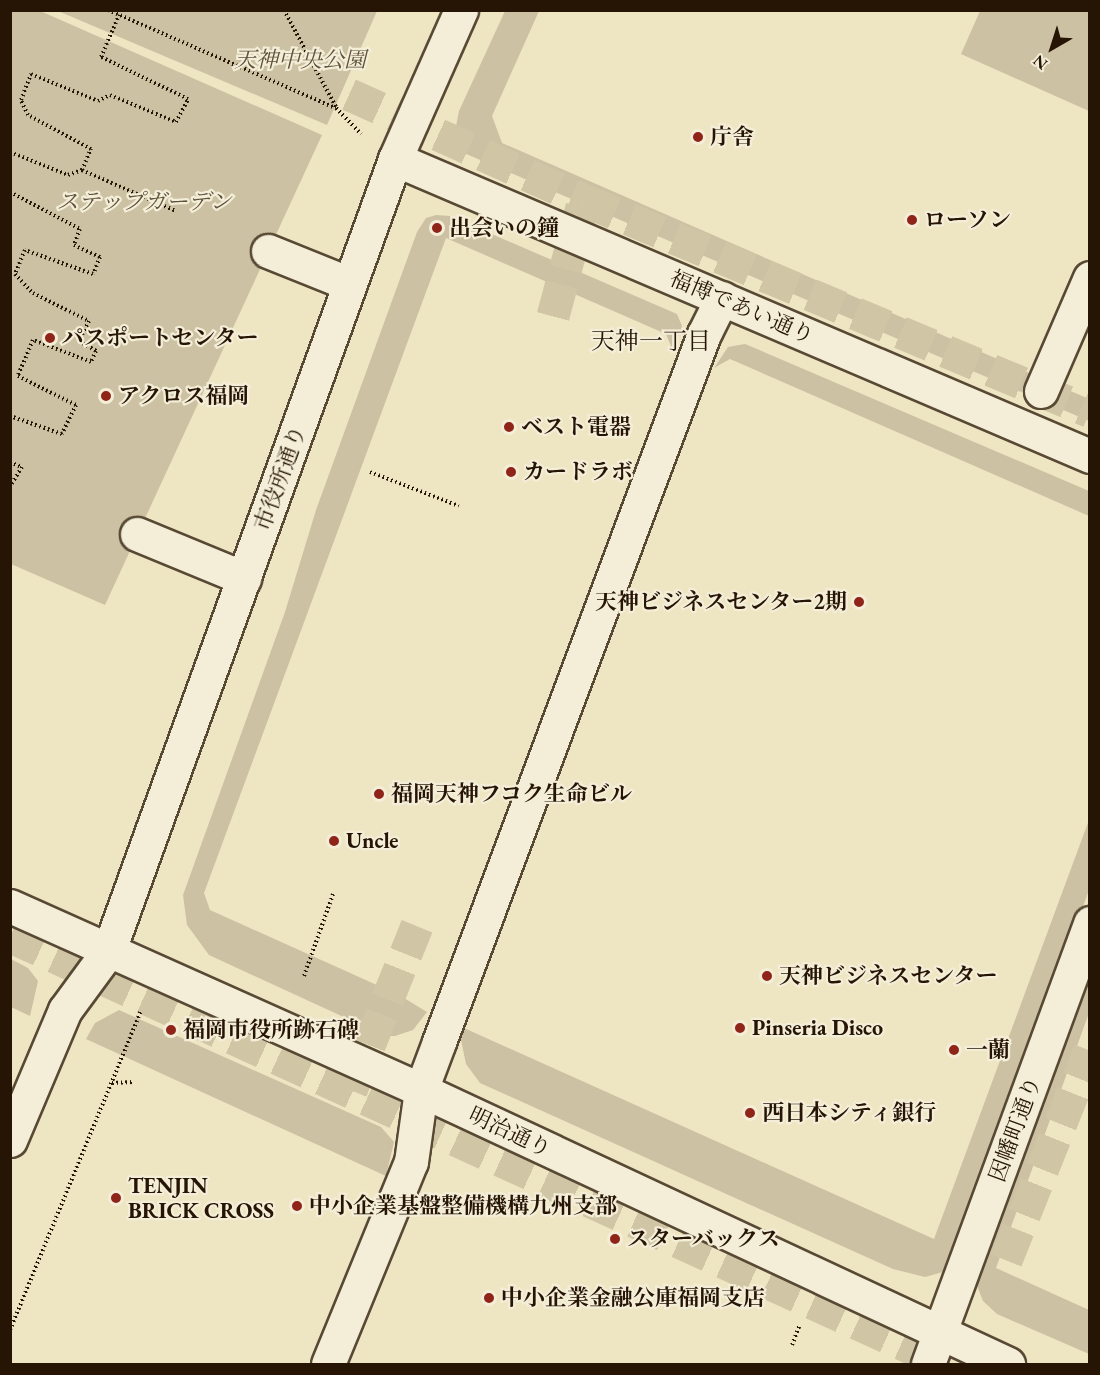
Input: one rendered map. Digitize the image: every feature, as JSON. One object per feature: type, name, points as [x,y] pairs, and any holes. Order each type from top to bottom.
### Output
[{"type":"street","name":"市役所通り","points":[[10,1140],[64,1010],[109,950],[395,159],[461,10]]},
{"type":"street","name":"福博であい通り","points":[[395,159],[1089,456]]},
{"type":"street","points":[[268,251],[350,284]]},
{"type":"street","points":[[1041,391],[1089,278]]},
{"type":"street","points":[[328,1365],[411,1162],[421,1090],[700,345],[722,298]]},
{"type":"street","points":[[137,534],[243,578]]},
{"type":"street","name":"明治通り","points":[[10,906],[421,1090],[1008,1365]]},
{"type":"street","name":"因幡町通り","points":[[928,1365],[1089,923]]},
{"type":"path","points":[[108,10],[336,108]]},
{"type":"path","points":[[284,10],[336,108],[357,132],[395,159]]},
{"type":"path","points":[[82,170],[91,149],[28,115],[21,100],[31,74],[98,101],[110,95],[176,122],[188,99],[101,57],[119,15]]},
{"type":"path","points":[[10,152],[68,175],[82,170],[176,211]]},
{"type":"path","points":[[10,192],[80,229],[74,245],[100,257],[93,274],[25,250],[15,274],[33,293],[89,321],[79,341],[96,351],[91,362],[33,340],[18,376],[75,405],[62,434],[10,416]]},
{"type":"path","points":[[10,462],[22,467],[10,486]]},
{"type":"path","points":[[370,472],[459,506]]},
{"type":"path","points":[[304,976],[333,894]]},
{"type":"path","points":[[10,1330],[146,998]]},
{"type":"path","points":[[111,1083],[133,1082]]},
{"type":"path","points":[[792,1346],[800,1324]]},
{"type":"green space","name":"ステップガーデン","points":[[38,10],[322,135],[105,605],[11,564],[11,11]]},
{"type":"green space","name":"天神中央公園","points":[[58,11],[377,11],[327,125]]},
{"type":"green space","points":[[505,11],[539,11],[492,116],[502,143],[1089,399],[1089,421],[464,153],[455,131],[459,111]]},
{"type":"green space","points":[[980,11],[1089,11],[1089,111],[961,54]]},
{"type":"green space","points":[[436,215],[450,216],[677,314],[682,326],[673,351],[666,334],[446,238],[204,893],[210,910],[399,995],[427,1012],[413,1030],[395,1036],[385,1036],[209,955],[187,925],[183,895],[285,612],[316,510],[417,232],[426,218]]},
{"type":"green space","points":[[745,344],[1089,491],[1089,516],[730,359],[714,368],[728,347]]},
{"type":"green space","points":[[1089,820],[1089,890],[952,1266],[943,1272],[925,1277],[893,1269],[480,1083],[466,1064],[461,1040],[464,1028],[934,1239]]},
{"type":"green space","points":[[11,959],[28,968],[38,981],[30,1016],[11,1007]]},
{"type":"green space","points":[[1089,967],[1089,1013],[996,1268],[1089,1310],[1089,1354],[997,1314],[983,1301],[974,1278]]},
{"type":"green space","points":[[119,1010],[381,1127],[394,1142],[386,1176],[86,1039],[95,1023]]},
{"type":"tunnel","points":[[349,94],[584,200],[1090,411]]},
{"type":"tunnel","points":[[553,316],[582,207]]},
{"type":"tunnel","points":[[351,1090],[417,926]]},
{"type":"tunnel","points":[[10,936],[947,1364]]},
{"type":"tunnel","points":[[1006,1260],[1090,1050]]},
{"type":"place","name":"庁舎","points":[[698,137]]},
{"type":"place","name":"ローソン","points":[[912,220]]},
{"type":"place","name":"出会いの鐘","points":[[437,228]]},
{"type":"place","name":"パスポートセンター","points":[[50,338]]},
{"type":"place","name":"アクロス福岡","points":[[106,396]]},
{"type":"place","name":"ベスト電器","points":[[509,427]]},
{"type":"place","name":"カードラボ","points":[[511,472]]},
{"type":"place","name":"天神ビジネスセンター2期","points":[[859,602]]},
{"type":"place","name":"福岡天神フコク生命ビル","points":[[379,794]]},
{"type":"place","name":"Uncle","points":[[334,841]]},
{"type":"place","name":"天神ビジネスセンター","points":[[767,976]]},
{"type":"place","name":"Pinseria Disco","points":[[740,1028]]},
{"type":"place","name":"福岡市役所跡石碑","points":[[171,1030]]},
{"type":"place","name":"一蘭","points":[[954,1050]]},
{"type":"place","name":"西日本シティ銀行","points":[[750,1113]]},
{"type":"place","name":"TENJIN BRICK CROSS","points":[[116,1198]]},
{"type":"place","name":"中小企業基盤整備機構九州支部","points":[[297,1206]]},
{"type":"place","name":"スターバックス","points":[[615,1239]]},
{"type":"place","name":"中小企業金融公庫福岡支店","points":[[489,1298]]},
{"type":"district","name":"天神一丁目","points":[[651,341]]}]
